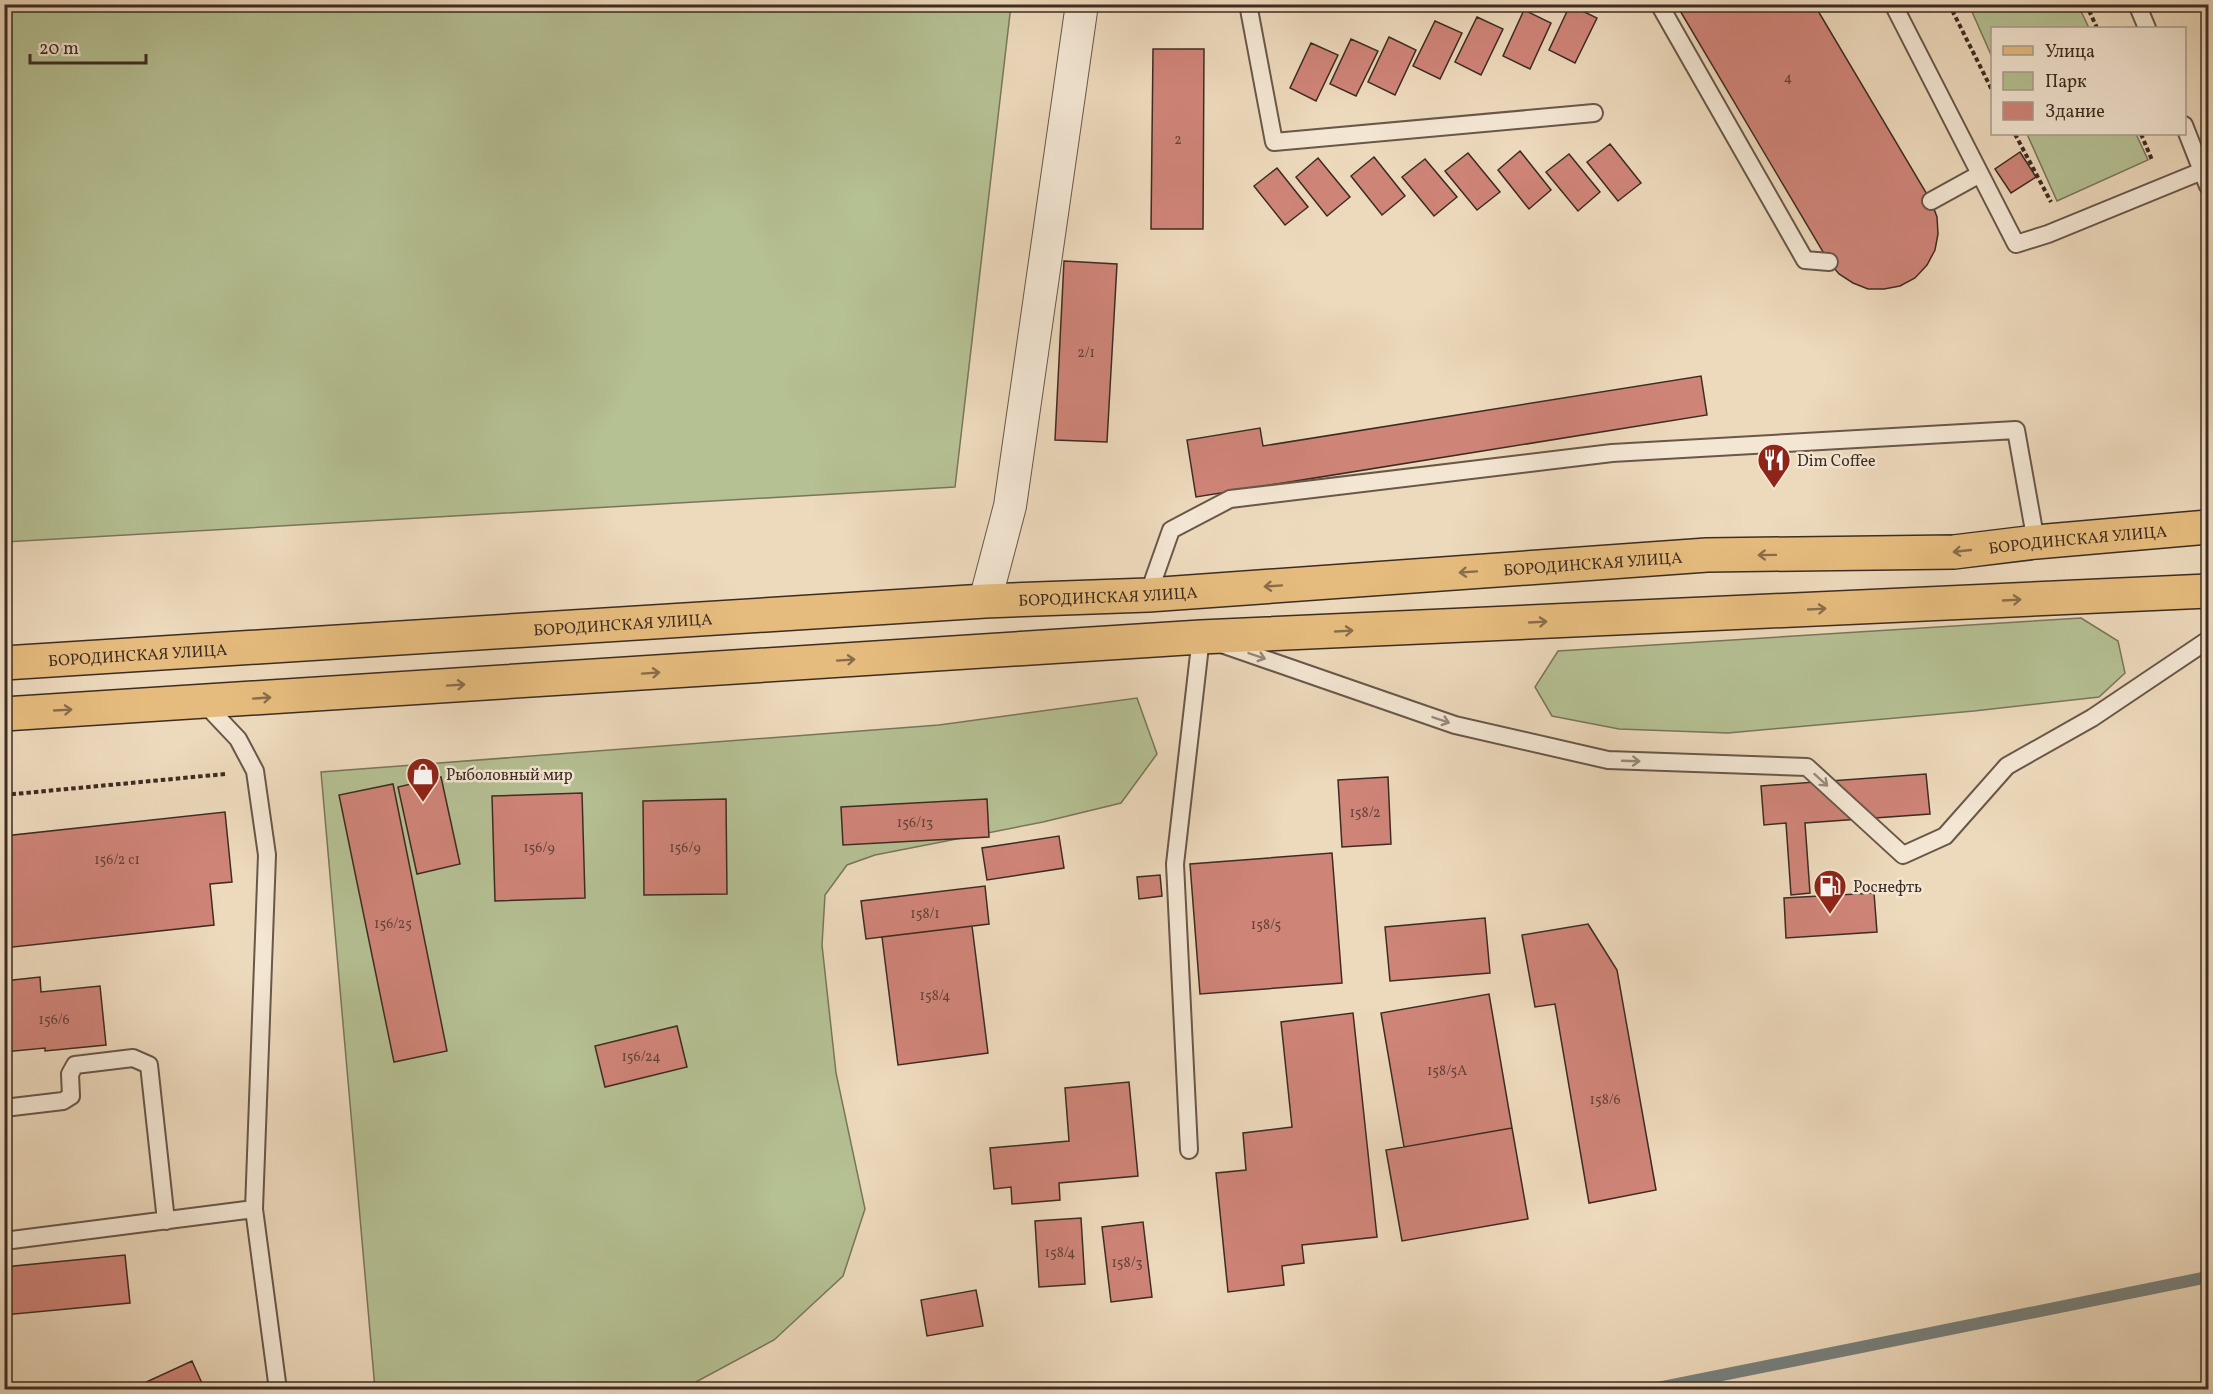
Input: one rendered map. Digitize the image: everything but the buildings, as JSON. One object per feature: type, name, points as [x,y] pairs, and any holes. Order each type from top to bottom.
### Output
[{"type":"main road","name":"БОРОДИНСКАЯ УЛИЦА","points":[[4,663],[985,601],[1148,595],[1707,555],[1954,552],[2036,542],[2208,527]]},
{"type":"main road","points":[[4,714],[1201,637],[2208,591]]},
{"type":"street","points":[[985,601],[1010,506],[1082,4]]},
{"type":"lane","points":[[1248,4],[1274,142],[1593,113]]},
{"type":"lane","points":[[1659,4],[1805,260],[1829,262]]},
{"type":"lane","points":[[1893,4],[2016,244],[2205,178],[2186,130]]},
{"type":"lane","points":[[2137,4],[2146,27]]},
{"type":"lane","points":[[1931,201],[1980,174]]},
{"type":"lane","points":[[1148,595],[1171,531],[1230,499],[1612,453],[2016,430],[2036,542]]},
{"type":"lane","points":[[1189,1150],[1175,864],[1201,637],[1455,725],[1608,760],[1807,767],[1903,855],[1945,836],[2007,766],[2092,718],[2208,640]]},
{"type":"lane","points":[[203,702],[238,739],[255,771],[267,855],[254,1209],[278,1389]]},
{"type":"lane","points":[[4,1108],[63,1101],[71,1096],[70,1074],[75,1065],[133,1058],[149,1065],[166,1221]]},
{"type":"lane","points":[[4,1241],[254,1209]]},
{"type":"path","points":[[1948,4],[1991,88]]},
{"type":"path","points":[[2086,4],[2097,27]]},
{"type":"path","points":[[2016,135],[2054,208]]},
{"type":"path","points":[[2141,135],[2156,169],[2195,152]]},
{"type":"path","points":[[4,795],[255,771]]},
{"type":"green space","points":[[5,4],[1011,5],[955,487],[5,542]]},
{"type":"green space","points":[[1969,5],[2078,5],[2089,27],[1991,27],[1991,55]]},
{"type":"green space","points":[[2027,135],[2136,135],[2148,160],[2057,201]]},
{"type":"green space","points":[[2081,618],[2118,641],[2125,673],[2099,697],[1974,711],[1728,733],[1619,729],[1552,716],[1535,687],[1558,651]]},
{"type":"green space","points":[[1137,698],[1157,754],[1121,803],[1043,822],[875,855],[847,865],[825,895],[822,945],[836,1073],[865,1209],[843,1276],[774,1340],[681,1390],[375,1389],[321,772],[939,725]]},
{"type":"waterway","points":[[1648,1390],[2208,1277]]},
{"type":"place","name":"Dim Coffee","points":[[1774,489]]},
{"type":"place","name":"Рыболовный мир","points":[[423,803]]},
{"type":"place","name":"Роснефть","points":[[1830,915]]}]
